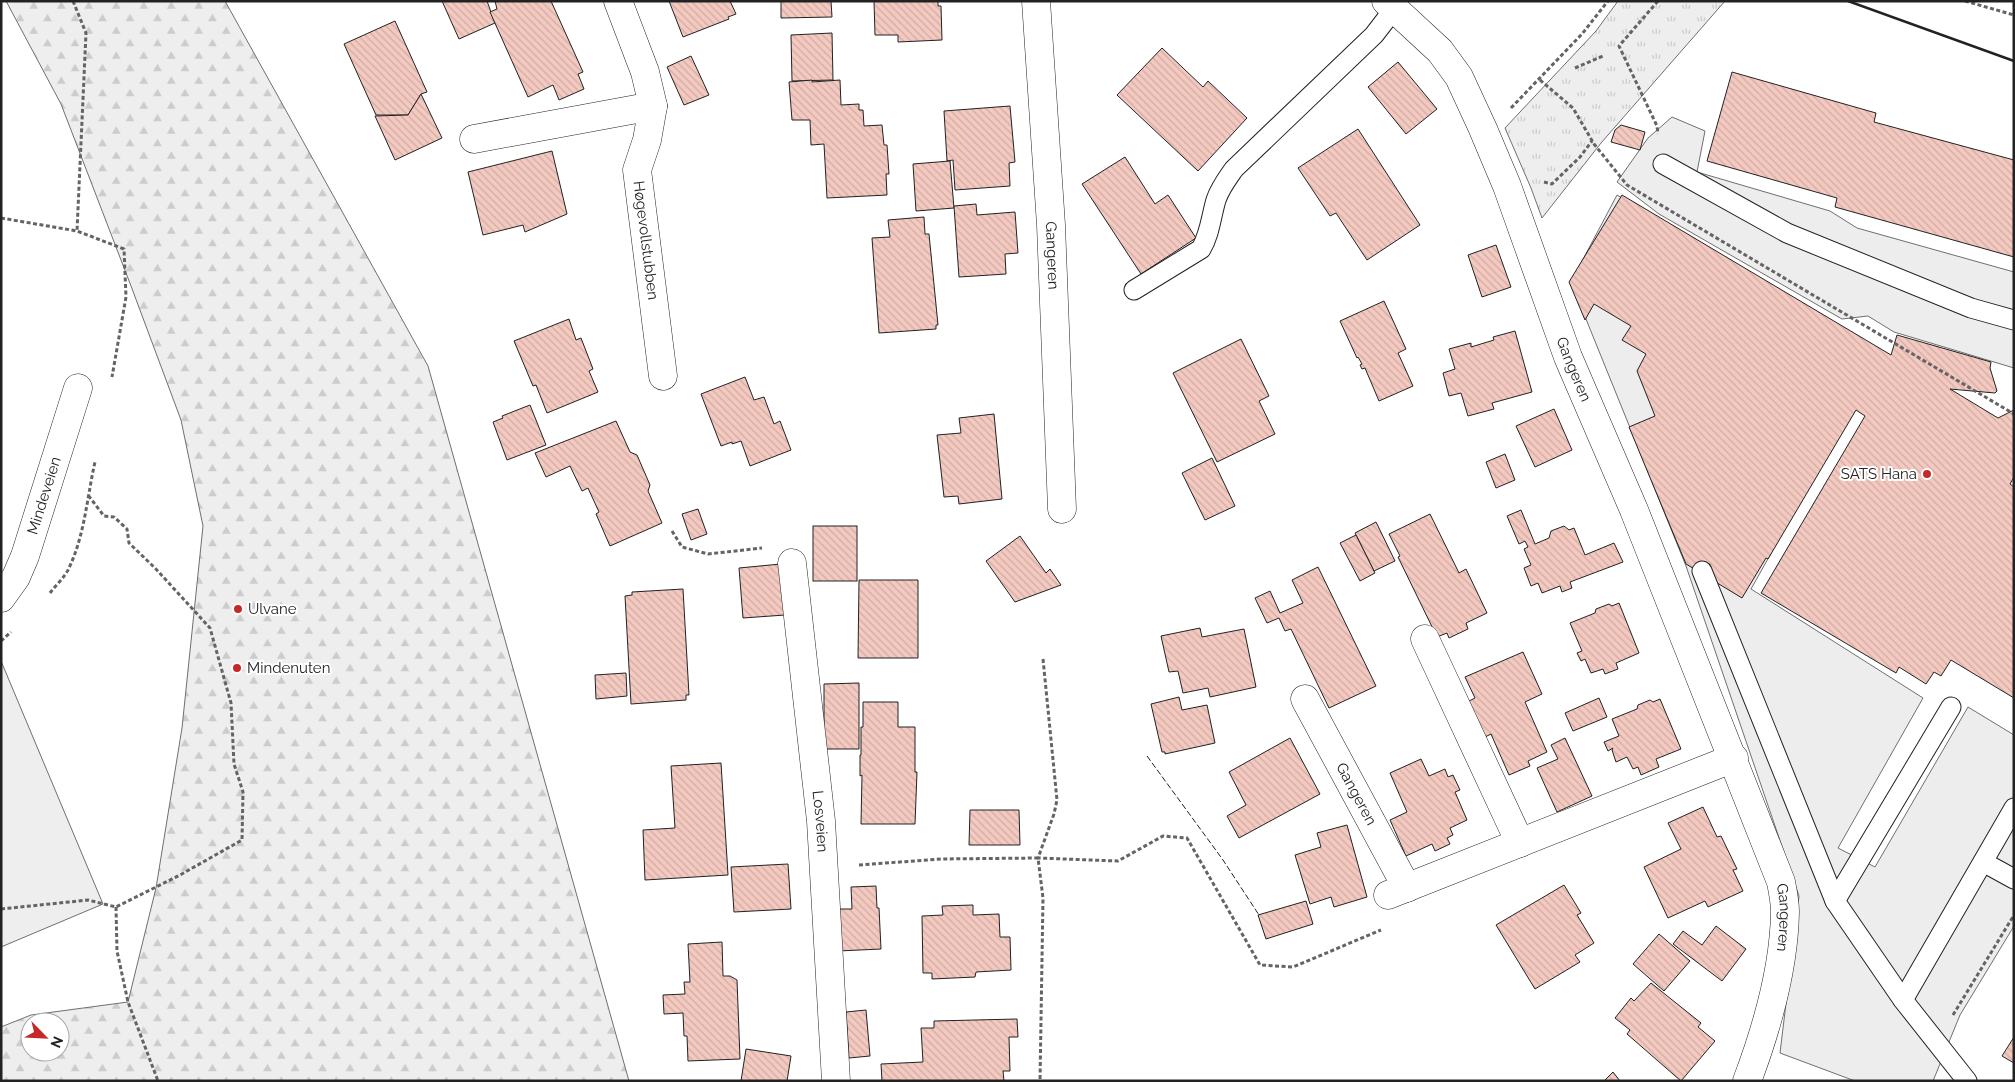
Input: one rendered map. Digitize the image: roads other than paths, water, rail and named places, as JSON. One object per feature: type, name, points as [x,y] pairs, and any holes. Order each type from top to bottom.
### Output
[{"type":"street","name":"Høgevollstubben","points":[[618,1],[645,72],[653,106],[647,140],[636,170],[663,376]]},
{"type":"street","name":"Gangeren","points":[[1036,1],[1051,225],[1062,509]]},
{"type":"street","name":"Gangeren","points":[[1390,5],[1444,58],[1459,77],[1483,129],[1507,186],[1568,357],[1634,510],[1734,758],[1781,882],[1785,910],[1784,940],[1771,1006],[1747,1081]]},
{"type":"street","points":[[474,138],[653,106]]},
{"type":"street","name":"Mindeveien","points":[[1,598],[16,577],[25,556],[78,388]]},
{"type":"street","name":"Losveien","points":[[792,563],[821,821],[836,1081]]},
{"type":"street","points":[[1425,639],[1520,843]]},
{"type":"street","name":"Gangeren","points":[[1305,699],[1398,891],[1734,758]]},
{"type":"lane","points":[[1134,290],[1201,249],[1207,240],[1217,198],[1224,183],[1234,169],[1374,36],[1390,5]]},
{"type":"lane","points":[[1663,164],[1787,233],[1971,308],[2014,320]]},
{"type":"lane","points":[[1702,572],[1835,901],[1903,1000],[1967,1081]]},
{"type":"lane","points":[[1835,901],[1951,707]]},
{"type":"lane","points":[[1903,1000],[2014,808]]},
{"type":"lane","points":[[1982,862],[2014,879]]},
{"type":"place","name":"SATS Hana","points":[[1927,474]]},
{"type":"place","name":"Ulvane","points":[[238,609]]},
{"type":"place","name":"Mindenuten","points":[[237,668]]}]
